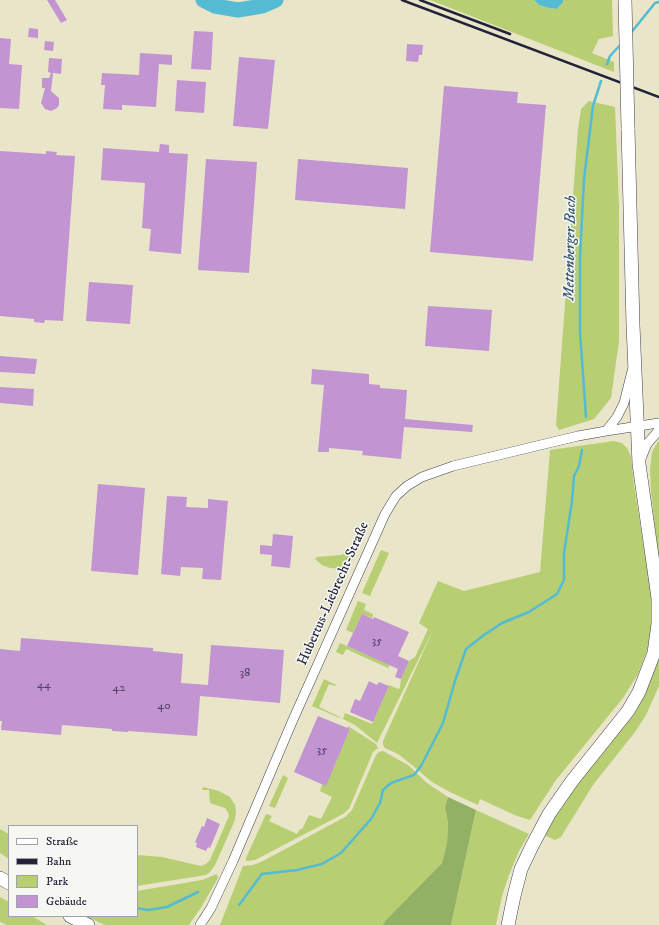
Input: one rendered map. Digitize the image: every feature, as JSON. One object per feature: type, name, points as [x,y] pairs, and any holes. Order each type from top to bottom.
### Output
[{"type":"main road","points":[[508,925],[514,896],[522,869],[532,846],[549,814],[572,781],[628,711],[639,692],[654,654],[658,624],[658,598],[639,464],[637,427],[634,364],[625,0]]},
{"type":"main road","points":[[72,917],[88,925]]},
{"type":"street","points":[[606,430],[617,417],[624,403],[634,364]]},
{"type":"street","name":"Hubertus-Liebrecht-Straße","points":[[200,925],[211,908],[233,861],[292,722],[385,514],[396,496],[407,486],[422,477],[453,466],[606,430],[659,424]]},
{"type":"street","points":[[639,464],[647,444],[659,430]]},
{"type":"street","name":"Hubertus-Liebrecht-Straße","points":[[207,925],[211,908]]},
{"type":"green space","points":[[430,0],[534,0],[539,5],[557,9],[563,0],[612,0],[613,36],[599,39],[592,53],[614,62],[614,72]]},
{"type":"green space","points":[[589,101],[615,107],[619,206],[619,341],[611,398],[594,419],[559,430],[556,425],[578,129],[581,109]]},
{"type":"green space","points":[[659,440],[659,565],[650,469],[652,452]]},
{"type":"green space","points":[[614,441],[622,443],[627,448],[631,456],[634,485],[651,592],[652,620],[649,645],[638,674],[623,698],[556,780],[530,820],[517,816],[480,799],[478,805],[432,782],[398,754],[385,748],[383,745],[383,741],[434,628],[377,743],[355,725],[343,719],[345,713],[372,724],[389,685],[398,689],[400,688],[401,679],[409,661],[415,657],[428,629],[419,623],[438,581],[464,591],[540,572],[550,450]]},
{"type":"green space","points":[[357,548],[348,569],[330,568],[322,565],[315,559],[317,557],[341,555]]},
{"type":"green space","points":[[381,550],[389,553],[370,596],[362,593]]},
{"type":"green space","points":[[358,601],[366,604],[364,610],[373,614],[372,618],[362,614],[353,633],[346,630]]},
{"type":"green space","points":[[340,643],[390,665],[388,668],[346,649],[343,655],[336,652]]},
{"type":"green space","points":[[659,646],[659,686],[646,715],[635,732],[593,785],[561,837],[555,840],[542,834],[552,813],[616,734]]},
{"type":"green space","points":[[324,679],[336,685],[329,684],[319,707],[340,718],[312,706]]},
{"type":"green space","points":[[348,726],[376,744],[378,748],[373,752],[349,809],[343,814],[255,860],[246,861],[266,814],[272,816],[269,821],[297,834],[300,829],[302,829],[309,815],[321,819],[332,797],[320,791],[322,784],[326,785],[350,729],[347,728]]},
{"type":"green space","points":[[383,751],[408,765],[427,783],[448,797],[445,807],[448,823],[447,843],[442,863],[385,921],[383,925],[220,925],[243,866],[261,862],[345,817],[352,810],[376,755]]},
{"type":"green space","points":[[283,775],[288,778],[275,808],[269,806]]},
{"type":"green space","points":[[203,787],[219,791],[230,797],[235,805],[235,820],[215,865],[206,875],[138,886],[138,855],[162,857],[201,866],[210,860],[229,816],[225,808],[210,803],[209,790],[202,790]]},
{"type":"green space","points":[[448,797],[476,810],[451,925],[383,925],[385,921],[442,863],[447,843],[448,823],[445,807]]},
{"type":"green space","points":[[476,810],[529,834],[519,851],[509,875],[502,896],[496,925],[451,925]]},
{"type":"green space","points":[[0,829],[8,833],[8,858],[0,853]]},
{"type":"green space","points":[[217,874],[218,878],[189,925],[105,925],[87,917],[138,917],[138,891],[202,880]]},
{"type":"green space","points":[[0,897],[8,901],[8,917],[34,917],[47,925],[7,925],[0,922]]},
{"type":"water","points":[[534,0],[563,0],[563,2],[557,9],[539,5]]},
{"type":"building","points":[[47,0],[55,0],[67,20],[61,23]]},
{"type":"building","points":[[29,28],[38,29],[38,38],[28,37]]},
{"type":"building","points":[[194,31],[213,32],[211,70],[191,69]]},
{"type":"building","points":[[0,38],[11,39],[9,64],[22,65],[19,109],[0,108]]},
{"type":"building","points":[[45,41],[54,42],[53,51],[44,50]]},
{"type":"building","points":[[407,44],[423,45],[422,55],[419,55],[418,62],[406,61]]},
{"type":"building","points":[[140,53],[172,55],[172,65],[159,64],[156,107],[122,105],[122,110],[103,109],[105,85],[101,85],[102,73],[139,75]]},
{"type":"building","points":[[239,57],[275,60],[268,129],[233,126]]},
{"type":"building","points":[[49,58],[62,59],[61,74],[53,73],[51,91],[59,98],[59,105],[51,111],[45,109],[41,103],[45,88],[42,88],[42,78],[49,78],[51,73],[48,72]]},
{"type":"building","points":[[177,80],[206,82],[204,113],[175,111]]},
{"type":"building","points":[[444,86],[518,92],[517,103],[546,105],[533,261],[430,252]]},
{"type":"building","points":[[160,144],[169,145],[169,153],[188,154],[181,254],[149,251],[151,229],[142,228],[145,183],[101,180],[103,148],[159,152]]},
{"type":"building","points":[[0,151],[46,154],[46,151],[57,152],[56,155],[75,156],[63,321],[45,320],[44,323],[34,322],[34,319],[0,316]]},
{"type":"building","points":[[206,159],[257,162],[249,273],[198,270]]},
{"type":"building","points":[[298,159],[408,168],[405,209],[295,200]]},
{"type":"building","points":[[89,282],[133,285],[130,324],[86,321]]},
{"type":"building","points":[[428,306],[492,310],[489,351],[425,346]]},
{"type":"building","points":[[0,356],[37,359],[35,374],[0,372]]},
{"type":"building","points":[[312,369],[369,374],[369,384],[380,385],[380,388],[407,390],[405,419],[473,425],[472,432],[404,427],[401,459],[362,455],[363,451],[329,448],[329,452],[318,452],[324,385],[311,384]]},
{"type":"building","points":[[0,387],[34,389],[33,406],[0,403]]},
{"type":"building","points":[[98,484],[145,488],[138,575],[91,571]]},
{"type":"building","points":[[167,496],[187,497],[186,507],[208,508],[208,499],[228,501],[221,580],[202,579],[203,568],[181,567],[180,576],[161,574]]},
{"type":"building","points":[[273,534],[293,536],[290,568],[271,566],[272,555],[260,554],[260,545],[272,546]]},
{"type":"building","points":[[362,614],[373,619],[374,617],[409,632],[398,656],[409,661],[401,679],[395,677],[398,669],[347,646]]},
{"type":"building","points":[[21,638],[153,648],[153,651],[183,654],[181,683],[208,685],[211,645],[284,650],[280,703],[200,696],[197,736],[112,731],[112,729],[62,725],[61,735],[1,730],[0,649],[20,651]]},
{"type":"building","points":[[369,681],[377,685],[379,682],[389,686],[373,722],[350,712],[355,699],[360,701]]},
{"type":"building","points":[[318,716],[350,729],[326,786],[294,772]]},
{"type":"building","points":[[207,818],[220,824],[210,848],[208,847],[206,851],[196,847],[197,843],[195,842],[202,826],[204,827]]},
{"type":"waterway","points":[[203,0],[215,6],[238,10],[262,6],[276,0]]},
{"type":"waterway","name":"Mettenberger Bach","points":[[630,34],[655,3],[659,2]]},
{"type":"waterway","name":"Mettenberger Bach","points":[[607,64],[610,56],[622,43]]},
{"type":"waterway","name":"Mettenberger Bach","points":[[586,417],[580,332],[580,257],[584,179],[593,106],[601,81]]},
{"type":"waterway","name":"Mettenberger Bach","points":[[239,905],[262,874],[297,870],[322,864],[341,853],[371,819],[380,803],[383,790],[391,783],[414,775],[421,766],[443,723],[466,649],[502,623],[529,612],[557,594],[564,580],[564,553],[572,501],[574,476],[579,466],[582,450]]},
{"type":"waterway","name":"Mettenberger Bach","points":[[138,908],[148,910],[167,907],[198,892]]},
{"type":"railway","points":[[402,0],[659,97]]},
{"type":"railway","points":[[420,0],[510,34]]}]
